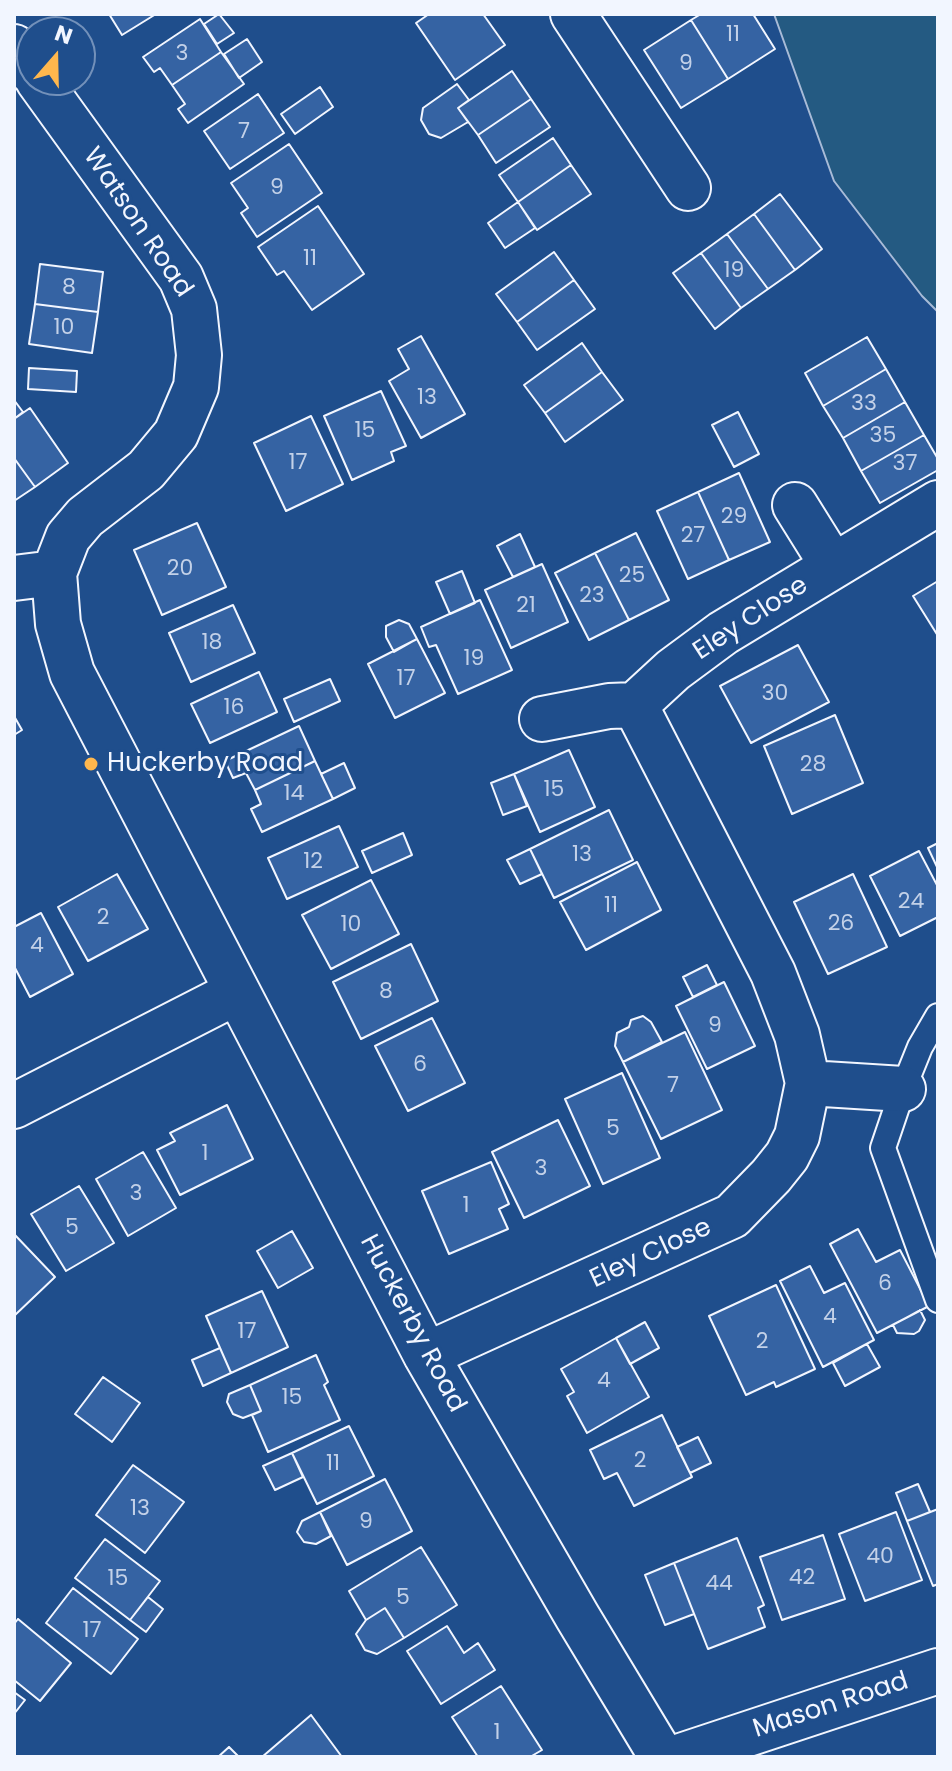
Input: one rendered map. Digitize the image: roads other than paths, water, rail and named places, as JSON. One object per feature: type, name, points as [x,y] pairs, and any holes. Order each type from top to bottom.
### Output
[{"type":"street","points":[[573,14],[688,188]]},
{"type":"street","name":"Watson Road","points":[[34,576],[85,517],[146,470],[176,434],[196,387],[199,355],[194,309],[181,278],[50,96]]},
{"type":"street","name":"Eley Close","points":[[426,1355],[732,1216],[787,1156],[797,1136],[808,1083],[797,1035],[773,973],[635,705],[673,670],[723,633],[938,503]]},
{"type":"street","name":"Eley Close","points":[[795,505],[833,566]]},
{"type":"street","name":"Huckerby Road","points":[[34,576],[58,624],[72,673],[426,1355],[662,1757]]},
{"type":"street","points":[[542,719],[609,706],[635,705]]},
{"type":"street","points":[[14,1106],[237,992]]},
{"type":"street","points":[[808,1083],[903,1089]]},
{"type":"street","name":"Mason Road","points":[[678,1757],[938,1671]]},
{"type":"lane","points":[[938,1016],[920,1047],[883,1148],[938,1300]]},
{"type":"place","name":"Huckerby Road","points":[[91,764]]}]
